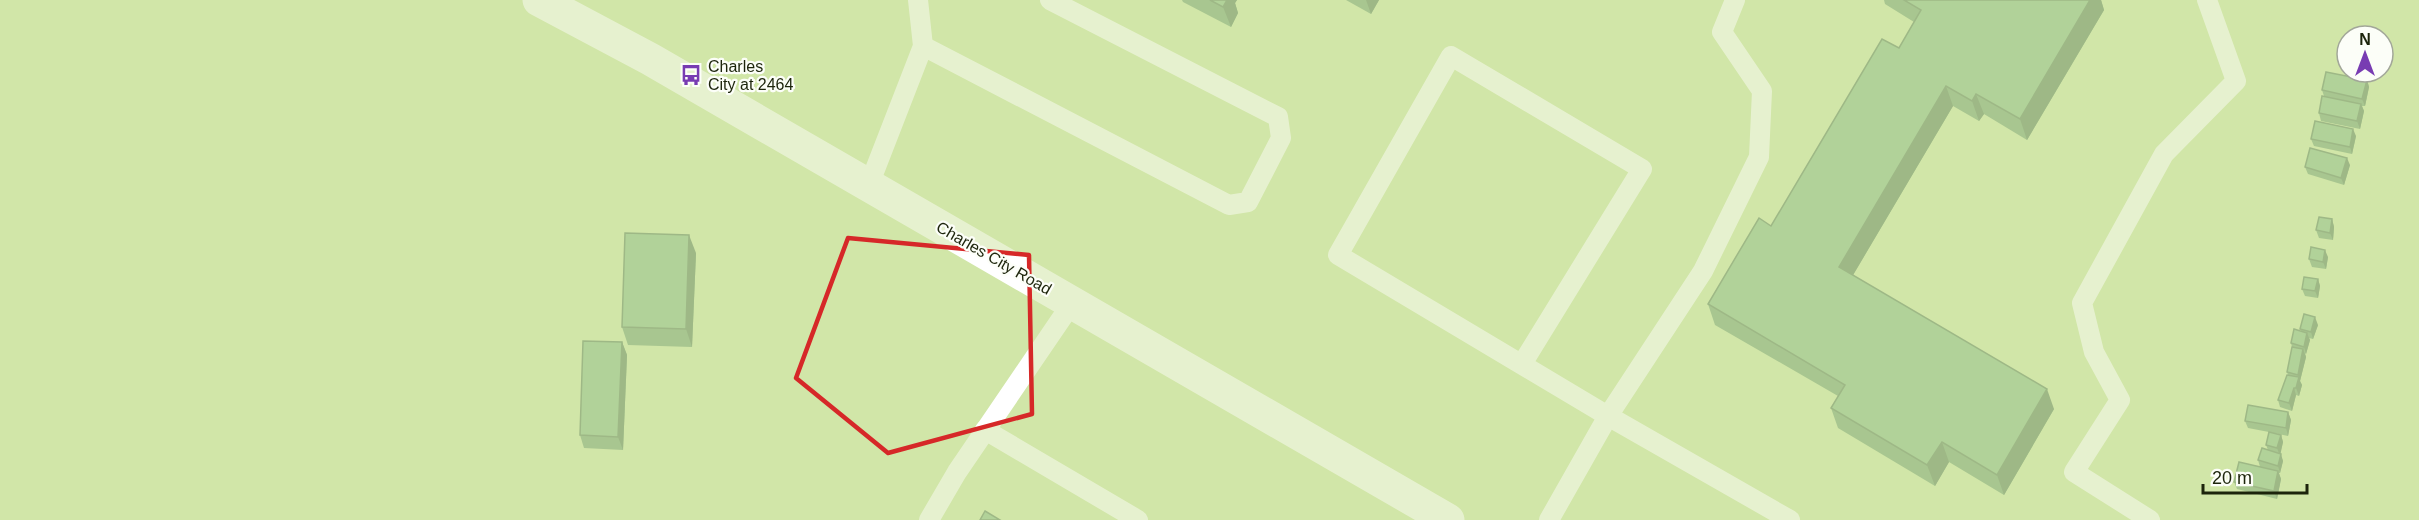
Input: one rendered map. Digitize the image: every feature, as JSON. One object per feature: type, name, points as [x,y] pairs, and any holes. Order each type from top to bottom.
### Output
[{"type":"main road","name":"Charles City Road","points":[[539,0],[650,59],[1448,520]]},
{"type":"lane","points":[[869,185],[923,46],[918,0]]},
{"type":"lane","points":[[923,46],[1229,205],[1248,202],[1281,138],[1278,117],[1050,0]]},
{"type":"lane","points":[[1549,520],[1608,416],[1703,271],[1760,157],[1762,92],[1722,32],[1735,0]]},
{"type":"lane","points":[[2150,520],[2074,472],[2120,400],[2094,352],[2082,303],[2164,154],[2236,81],[2207,0]]},
{"type":"lane","points":[[1522,364],[1642,169],[1451,57],[1338,255],[1608,416],[1790,520]]},
{"type":"lane","points":[[929,520],[957,472],[1072,303]]},
{"type":"lane","points":[[985,430],[1138,520]]},
{"type":"highlighted area","points":[[848,238],[1029,255],[1032,414],[888,453],[796,378]]},
{"type":"building","points":[[1210,0],[1227,0],[1223,7]]},
{"type":"building","points":[[1904,0],[2090,0],[2020,119],[1976,94],[1972,101],[1946,86],[1839,267],[2047,389],[1997,475],[1942,442],[1927,465],[1831,408],[1845,385],[1708,304],[1759,218],[1771,226],[1882,39],[1899,48],[1921,10]]},
{"type":"building","points":[[2326,72],[2335,74],[2335,84],[2366,84],[2362,99],[2322,90]]},
{"type":"building","points":[[2322,96],[2361,104],[2357,121],[2319,113]]},
{"type":"building","points":[[2315,121],[2353,129],[2350,147],[2311,139]]},
{"type":"building","points":[[2310,148],[2347,158],[2341,178],[2305,167]]},
{"type":"building","points":[[2319,217],[2332,219],[2330,233],[2316,230]]},
{"type":"building","points":[[625,233],[689,235],[686,329],[622,327]]},
{"type":"building","points":[[2311,247],[2325,250],[2323,262],[2309,259]]},
{"type":"building","points":[[2304,277],[2318,279],[2315,291],[2302,289]]},
{"type":"building","points":[[2304,314],[2315,317],[2311,332],[2300,329]]},
{"type":"building","points":[[2294,329],[2307,333],[2304,347],[2291,343]]},
{"type":"building","points":[[583,341],[622,342],[618,437],[580,435]]},
{"type":"building","points":[[2292,347],[2303,349],[2298,375],[2287,372]]},
{"type":"building","points":[[2287,375],[2299,377],[2289,403],[2278,400]]},
{"type":"building","points":[[2248,405],[2288,412],[2286,428],[2245,421]]},
{"type":"building","points":[[2269,432],[2281,435],[2277,448],[2266,445]]},
{"type":"building","points":[[2262,448],[2281,454],[2278,466],[2258,460]]},
{"type":"building","points":[[2239,462],[2278,471],[2274,491],[2234,482]]},
{"type":"building","points":[[985,511],[1000,520],[980,520]]},
{"type":"place","name":"Charles City at 2464","points":[[691,75]]}]
